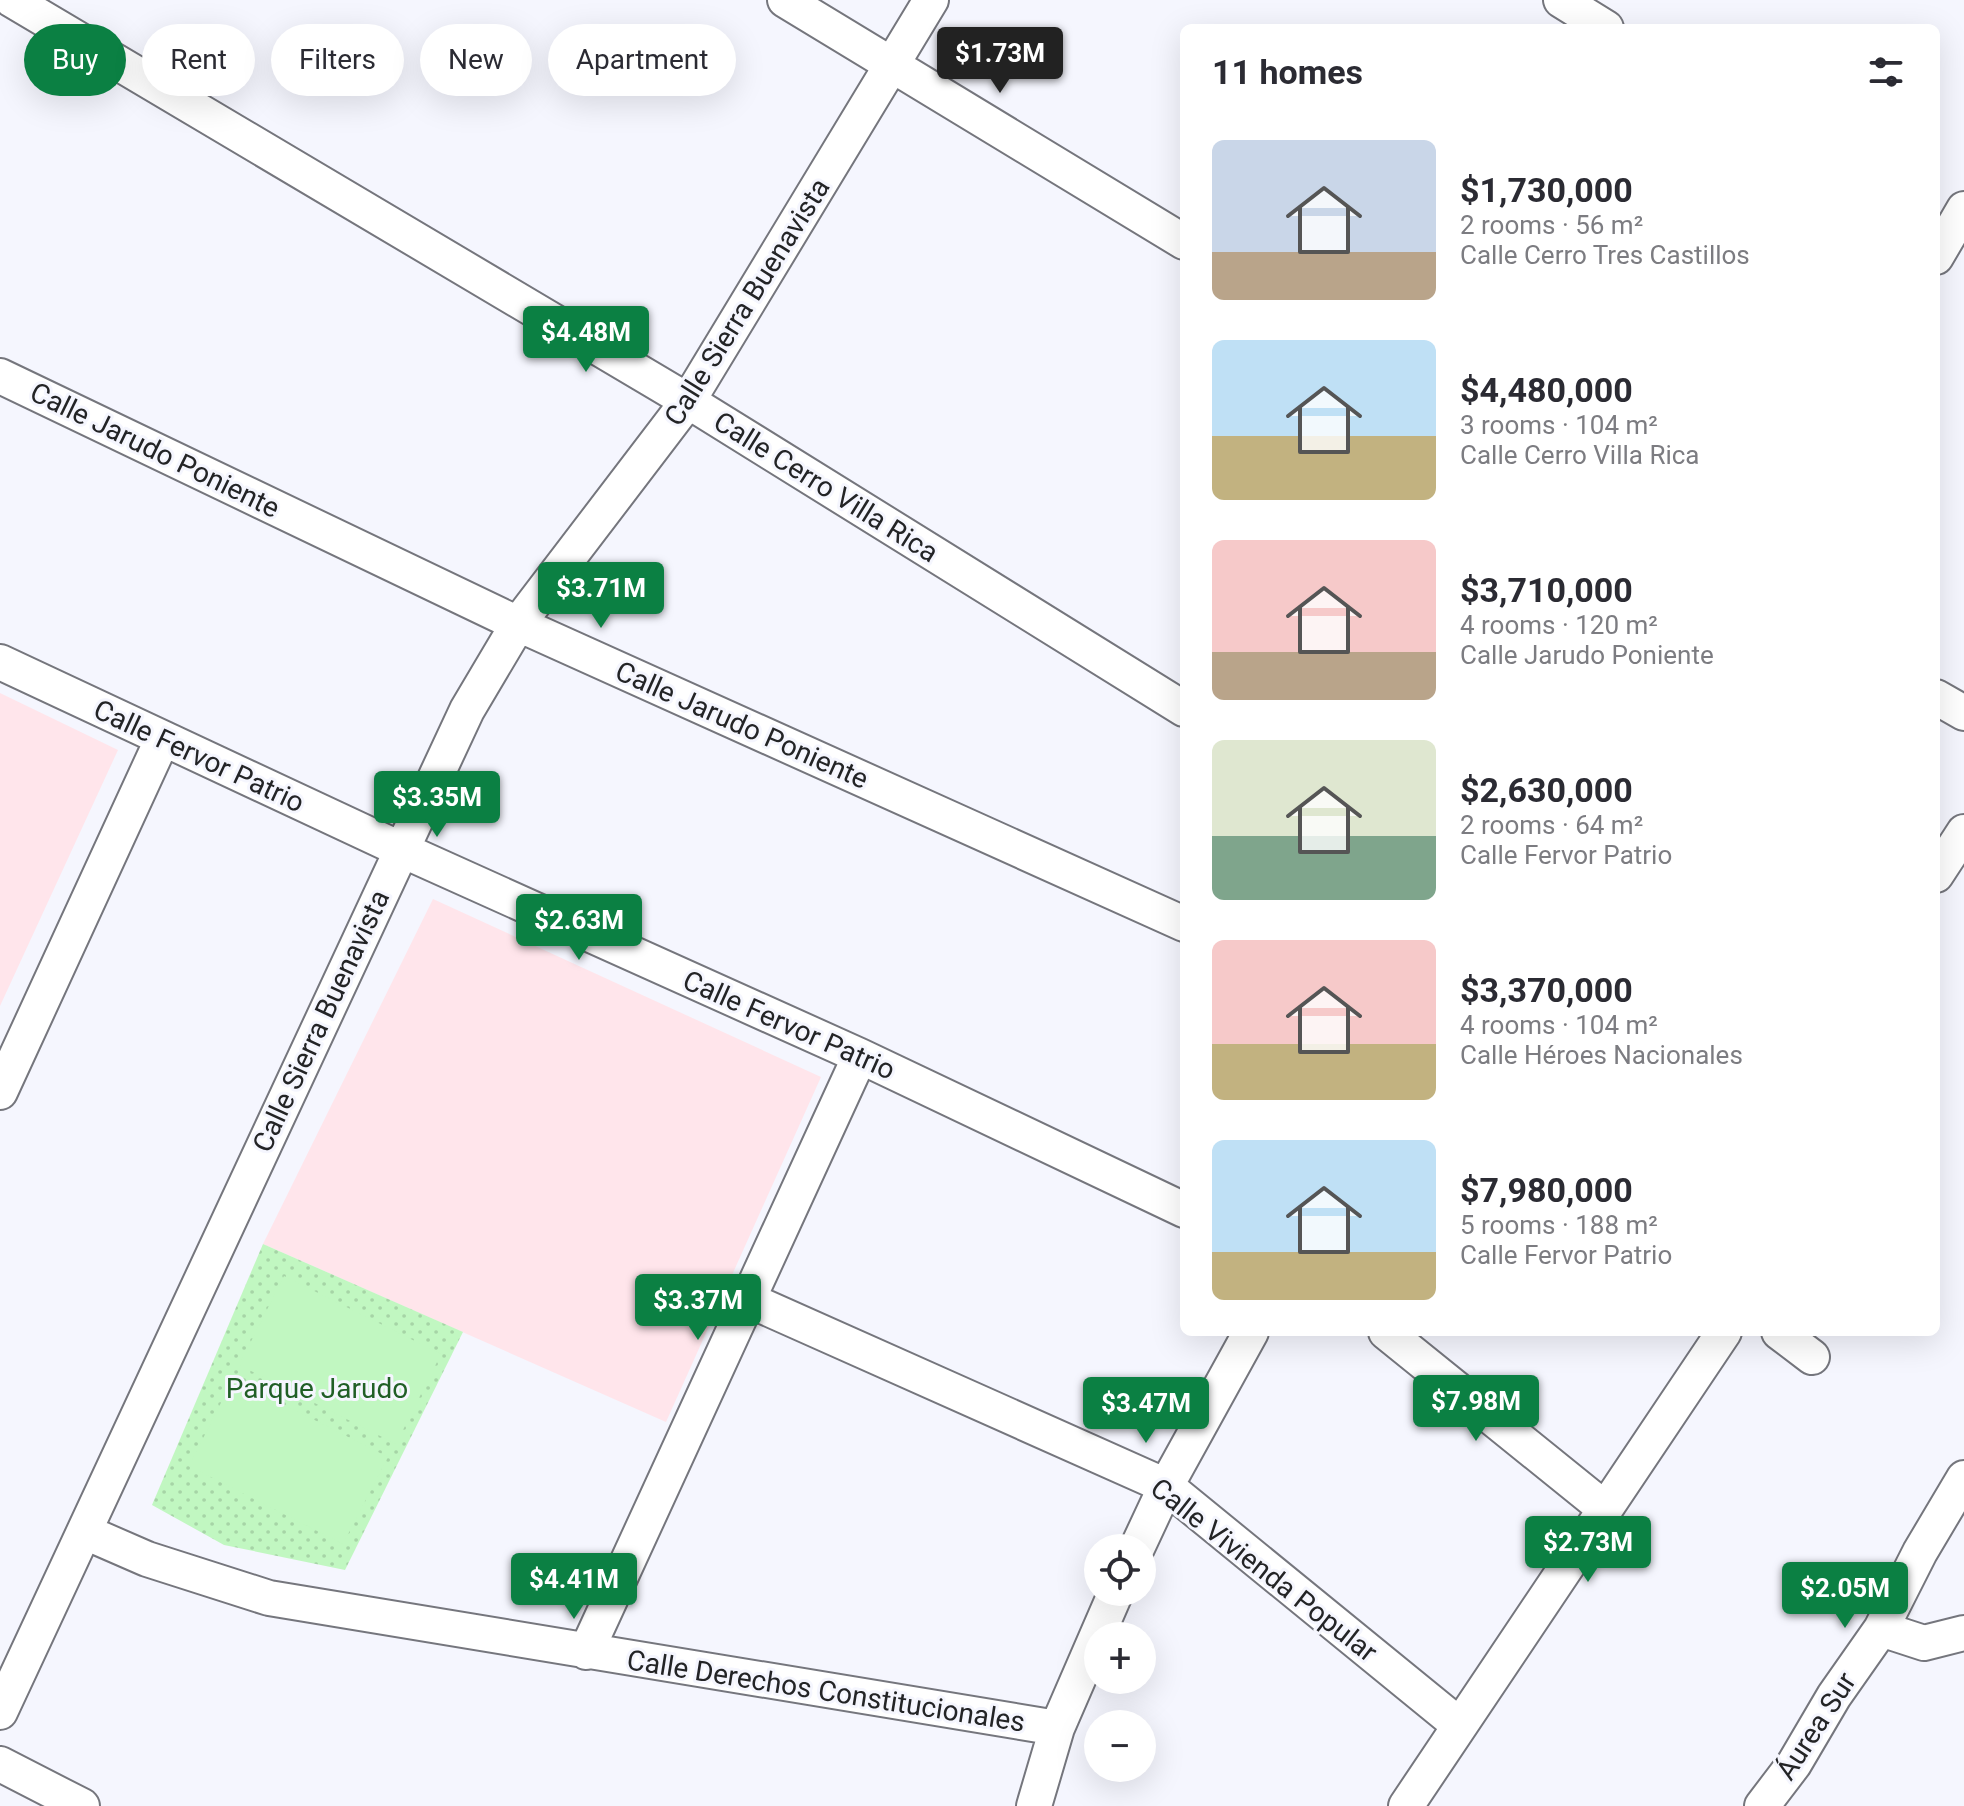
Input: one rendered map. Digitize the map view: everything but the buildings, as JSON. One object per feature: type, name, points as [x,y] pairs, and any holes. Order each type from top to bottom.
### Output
[{"type":"street","name":"Calle Cerro Villa Rica","points":[[12,0],[688,401],[1180,707]]},
{"type":"street","points":[[785,0],[1180,240]]},
{"type":"street","name":"Calle Sierra Buenavista","points":[[0,1712],[467,710],[518,624],[688,401],[931,0]]},
{"type":"street","points":[[1561,0],[1600,24]]},
{"type":"street","points":[[1945,247],[1964,209]]},
{"type":"street","name":"Calle Jarudo Poniente","points":[[0,376],[518,624],[1180,922]]},
{"type":"street","name":"Calle Fervor Patrio","points":[[0,662],[162,740],[860,1056],[1180,1208]]},
{"type":"street","points":[[1940,699],[1964,713]]},
{"type":"street","points":[[0,1092],[162,740]]},
{"type":"street","points":[[1940,869],[1964,832]]},
{"type":"street","points":[[586,1652],[860,1056]]},
{"type":"street","name":"Calle Vivienda Popular","points":[[749,1300],[1166,1486],[1459,1725]]},
{"type":"street","points":[[1144,1534],[1166,1486],[1249,1336]]},
{"type":"street","points":[[1391,1336],[1604,1508]]},
{"type":"street","points":[[1406,1806],[1721,1336]]},
{"type":"street","points":[[1784,1336],[1812,1357]]},
{"type":"street","name":"Áurea Sur","points":[[1762,1806],[1794,1764],[1834,1696],[1881,1629],[1964,1478]]},
{"type":"street","name":"Calle Derechos Constitucionales","points":[[85,1532],[160,1563],[269,1598],[1057,1728]]},
{"type":"street","points":[[1034,1806],[1057,1728],[1110,1606]]},
{"type":"street","points":[[1881,1629],[1924,1643],[1964,1633]]},
{"type":"street","points":[[0,1764],[82,1806]]},
{"type":"shaded area","points":[[0,693],[118,750],[0,1006]]},
{"type":"shaded area","points":[[433,899],[821,1077],[666,1422],[263,1244]]},
{"type":"green space","name":"Parque Jarudo","points":[[263,1244],[463,1332],[345,1570],[224,1545],[152,1505]]},
{"type":"green space","points":[[284,1276],[441,1354],[396,1444],[239,1365]]},
{"type":"green space","points":[[233,1379],[388,1457],[343,1544],[189,1466]]}]
